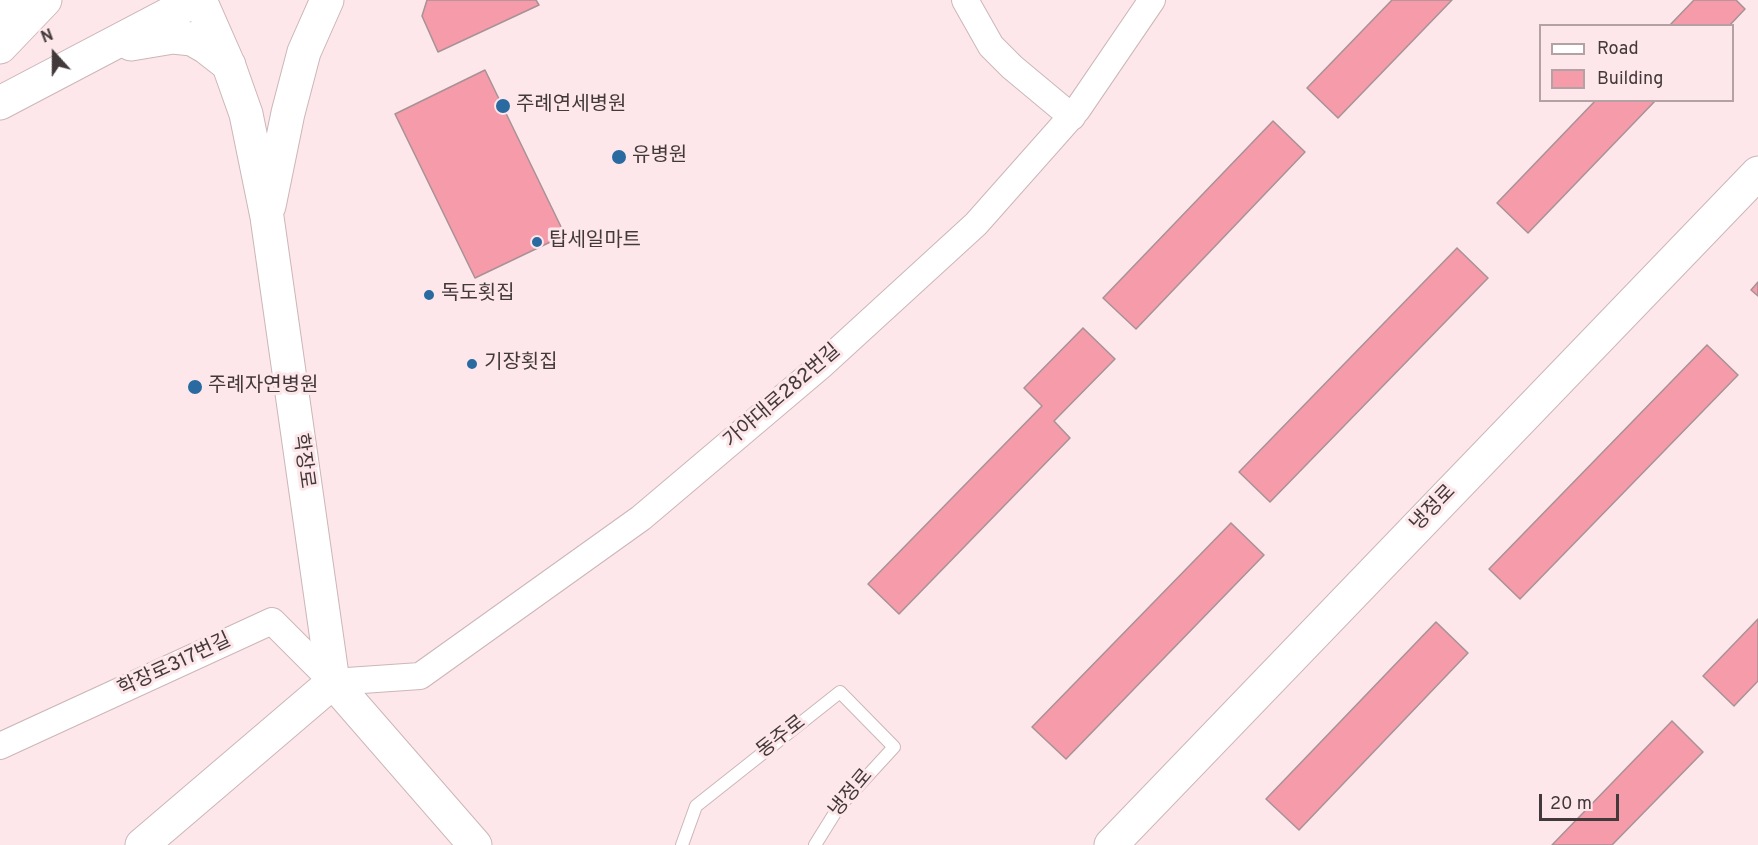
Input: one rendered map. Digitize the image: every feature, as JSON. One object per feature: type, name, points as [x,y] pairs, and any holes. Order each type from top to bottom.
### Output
[{"type":"main road","points":[[0,7],[6,0]]},
{"type":"main road","points":[[0,18],[33,0]]},
{"type":"main road","points":[[0,47],[45,0]]},
{"type":"main road","points":[[0,103],[198,0]]},
{"type":"main road","name":"학장로","points":[[198,0],[229,66],[246,114],[267,217],[333,682]]},
{"type":"main road","points":[[267,217],[288,113],[304,52],[327,0]]},
{"type":"main road","points":[[103,49],[172,37],[192,39],[229,66]]},
{"type":"main road","name":"냉정로","points":[[1111,845],[1758,173]]},
{"type":"main road","points":[[142,845],[333,682],[475,845]]},
{"type":"street","points":[[966,0],[991,46],[1071,117]]},
{"type":"street","name":"가야대로282번길","points":[[333,682],[420,676],[641,518],[823,364],[976,224],[1071,117],[1152,0]]},
{"type":"street","name":"학장로317번길","points":[[0,746],[272,621],[333,682]]},
{"type":"lane","name":"동주로","points":[[682,845],[696,806],[840,692],[894,747]]},
{"type":"lane","name":"냉정로","points":[[815,845],[838,807],[894,747]]},
{"type":"building","points":[[427,0],[536,0],[539,5],[438,52],[422,16]]},
{"type":"building","points":[[1392,0],[1452,0],[1338,118],[1307,88]]},
{"type":"building","points":[[1694,0],[1736,0],[1745,9],[1731,24],[1671,24]]},
{"type":"building","points":[[485,70],[565,235],[475,278],[395,114]]},
{"type":"building","points":[[1594,102],[1654,102],[1528,233],[1497,203]]},
{"type":"building","points":[[1273,121],[1305,152],[1136,329],[1103,298]]},
{"type":"building","points":[[1457,248],[1488,278],[1270,502],[1239,472]]},
{"type":"building","points":[[1758,282],[1758,296],[1751,290]]},
{"type":"building","points":[[1083,328],[1115,359],[1054,421],[1070,438],[899,614],[868,584],[1042,406],[1024,388]]},
{"type":"building","points":[[1707,345],[1738,375],[1520,599],[1489,569]]},
{"type":"building","points":[[1231,523],[1264,555],[1066,759],[1032,727]]},
{"type":"building","points":[[1758,619],[1758,681],[1734,706],[1703,676]]},
{"type":"building","points":[[1436,622],[1468,653],[1299,830],[1266,799]]},
{"type":"building","points":[[1672,721],[1703,752],[1612,845],[1552,845]]},
{"type":"place","name":"주례연세병원","points":[[503,106]]},
{"type":"place","name":"유병원","points":[[619,157]]},
{"type":"place","name":"탑세일마트","points":[[537,242]]},
{"type":"place","name":"독도횟집","points":[[429,295]]},
{"type":"place","name":"기장횟집","points":[[472,364]]},
{"type":"place","name":"주례자연병원","points":[[195,387]]}]
